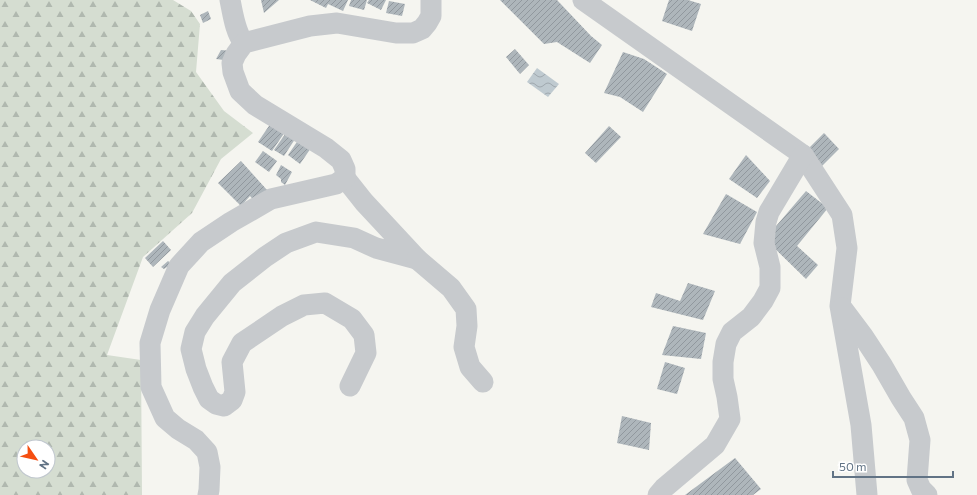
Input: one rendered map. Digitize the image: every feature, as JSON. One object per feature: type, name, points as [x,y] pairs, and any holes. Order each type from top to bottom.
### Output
[{"type":"street","points":[[230,0],[237,30],[244,43]]},
{"type":"street","points":[[431,0],[431,16],[422,29],[413,33],[396,33],[337,23],[310,26],[244,43],[236,54],[232,63],[233,72],[240,92],[255,105],[326,148],[341,160],[345,169],[345,178],[364,202],[417,259],[451,288],[466,309],[467,326],[464,347],[470,367],[483,382]]},
{"type":"street","points":[[583,0],[803,155],[842,215],[847,248],[840,306],[861,425],[867,495]]},
{"type":"street","points":[[658,495],[664,488],[715,445],[730,419],[723,379],[723,362],[726,344],[732,332],[751,317],[763,301],[770,288],[770,267],[764,243],[766,222],[769,212],[803,155]]},
{"type":"street","points":[[208,495],[210,467],[207,452],[196,440],[178,429],[165,418],[151,387],[150,343],[160,310],[179,266],[201,242],[231,222],[271,199],[336,184],[345,178]]},
{"type":"street","points":[[350,386],[366,353],[364,335],[352,319],[325,303],[304,305],[282,316],[242,343],[232,362],[234,392],[232,400],[224,406],[216,404],[209,399],[203,387],[196,369],[191,349],[195,332],[205,316],[232,283],[286,243],[316,232],[354,238],[376,248],[417,259]]},
{"type":"street","points":[[840,306],[863,336],[914,418],[920,440],[917,480],[921,489],[927,495]]},
{"type":"green space","points":[[0,0],[173,0],[191,11],[200,24],[196,72],[224,111],[253,133],[221,159],[192,213],[143,257],[107,355],[141,360],[142,495],[0,495]]},
{"type":"water","points":[[537,68],[559,84],[548,97],[527,82]]},
{"type":"building","points":[[261,0],[279,0],[264,13]]},
{"type":"building","points":[[310,0],[348,0],[343,11],[328,4],[326,8]]},
{"type":"building","points":[[351,0],[367,0],[364,10],[349,6]]},
{"type":"building","points":[[369,0],[386,0],[381,10],[367,3]]},
{"type":"building","points":[[500,0],[557,0],[591,36],[602,45],[590,63],[557,42],[544,44]]},
{"type":"building","points":[[669,0],[688,0],[701,4],[692,31],[662,21]]},
{"type":"building","points":[[389,1],[405,4],[402,16],[386,13]]},
{"type":"building","points":[[208,11],[211,19],[203,23],[200,15]]},
{"type":"building","points":[[515,49],[529,65],[520,74],[506,57]]},
{"type":"building","points":[[221,50],[233,51],[232,61],[216,59]]},
{"type":"building","points":[[623,52],[644,59],[667,74],[643,112],[620,97],[604,93]]},
{"type":"building","points":[[273,120],[287,129],[272,151],[258,142]]},
{"type":"building","points":[[609,126],[621,137],[596,163],[585,153]]},
{"type":"building","points":[[288,130],[297,136],[284,156],[274,150]]},
{"type":"building","points":[[824,133],[839,149],[822,166],[807,150]]},
{"type":"building","points":[[301,136],[313,145],[300,164],[288,155]]},
{"type":"building","points":[[263,151],[277,161],[269,172],[255,162]]},
{"type":"building","points":[[746,155],[770,181],[757,198],[729,179]]},
{"type":"building","points":[[241,161],[267,190],[255,202],[250,196],[241,206],[218,183]]},
{"type":"building","points":[[281,165],[292,172],[285,185],[276,175]]},
{"type":"building","points":[[806,191],[828,208],[797,246],[818,265],[806,279],[765,239]]},
{"type":"building","points":[[726,194],[757,212],[740,244],[703,234]]},
{"type":"building","points":[[163,241],[171,250],[153,267],[145,258]]},
{"type":"building","points":[[168,261],[173,265],[169,269],[167,267],[164,269],[161,267]]},
{"type":"building","points":[[688,283],[715,291],[703,320],[651,307],[656,293],[680,301]]},
{"type":"building","points":[[673,326],[706,333],[701,359],[662,355]]},
{"type":"building","points":[[665,362],[685,368],[677,394],[657,389]]},
{"type":"building","points":[[622,416],[651,423],[649,450],[617,443]]},
{"type":"building","points":[[735,458],[761,489],[753,495],[685,495]]}]
